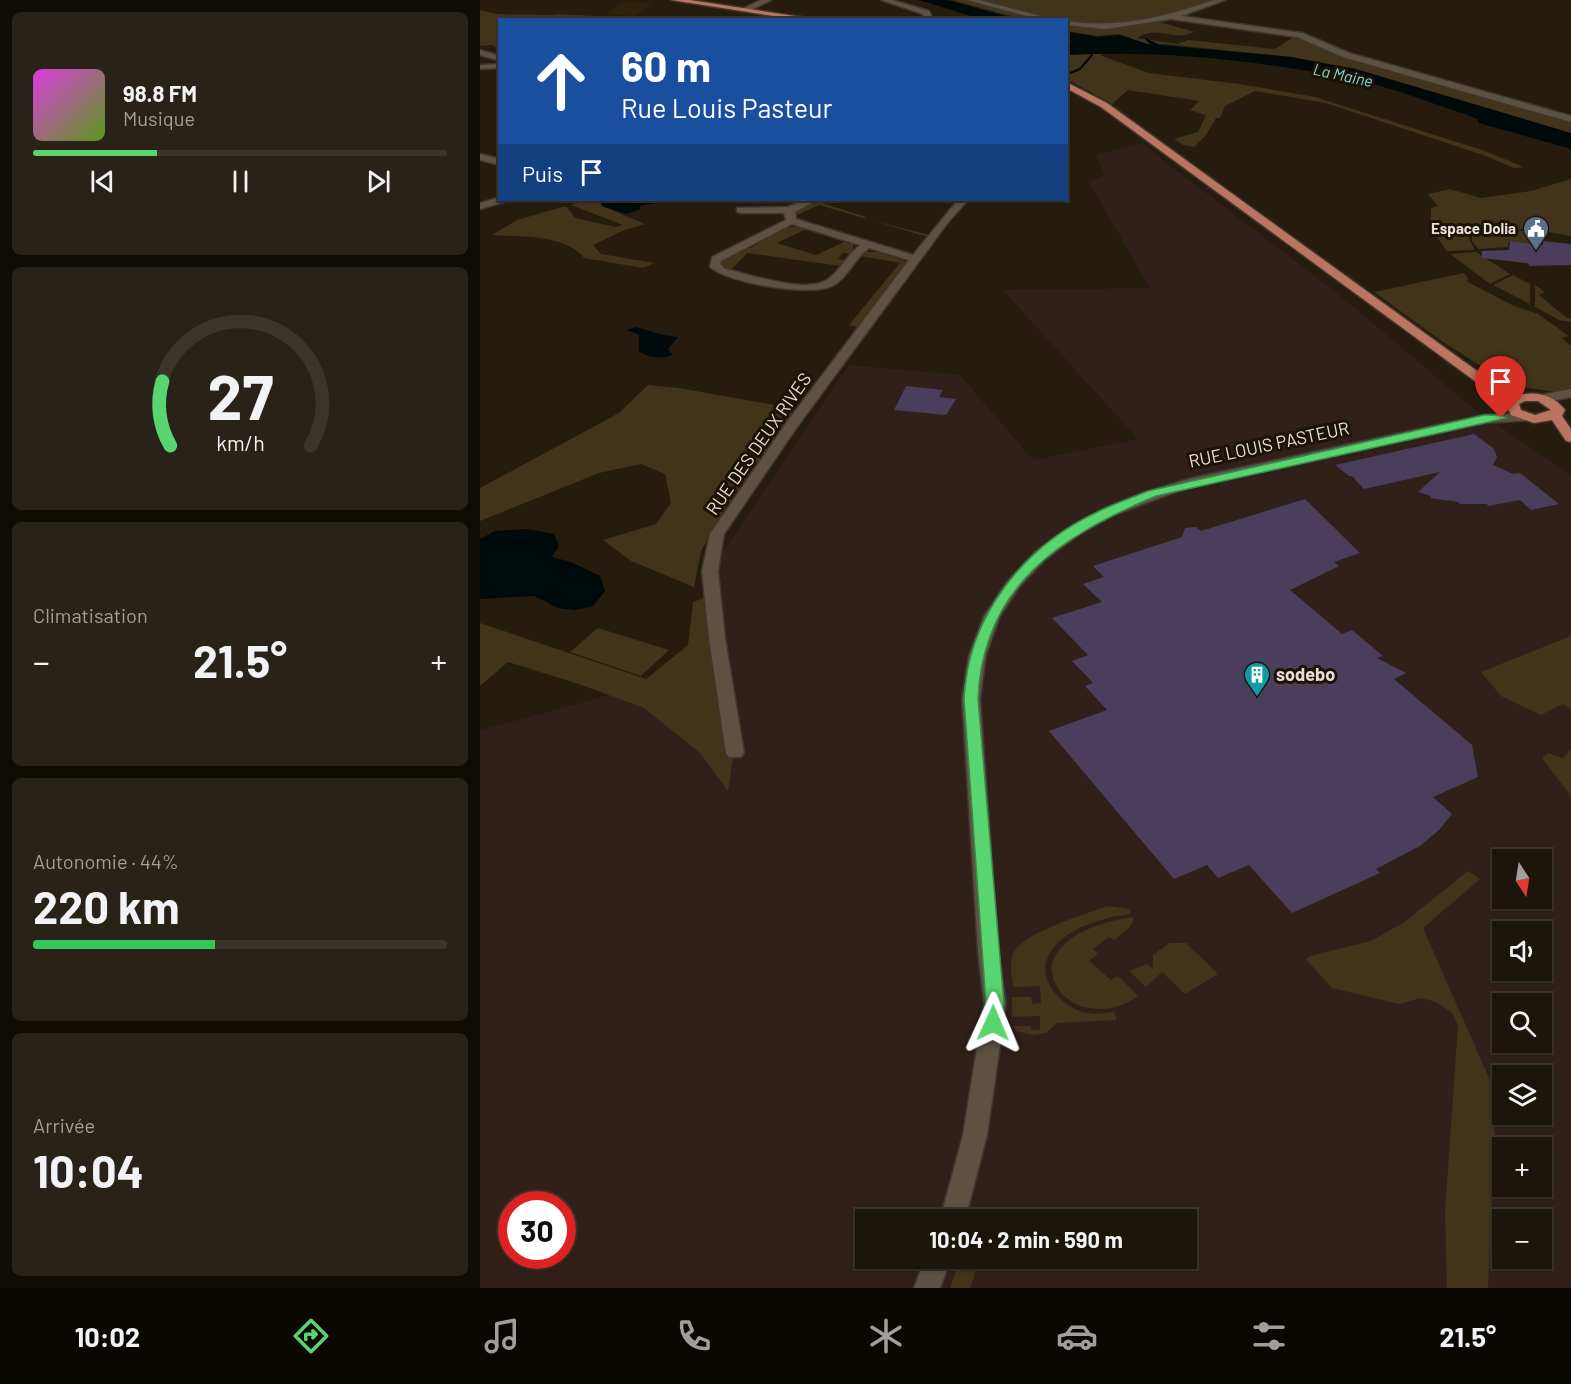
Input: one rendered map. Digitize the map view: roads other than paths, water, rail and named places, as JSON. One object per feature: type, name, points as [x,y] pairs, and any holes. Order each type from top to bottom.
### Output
[{"type":"main road","points":[[675,0],[805,18]]},
{"type":"main road","points":[[1068,85],[1104,105],[1434,347],[1476,375],[1512,404],[1516,412],[1531,418],[1571,448]]},
{"type":"main road","points":[[1476,375],[1553,404],[1571,438]]},
{"type":"main road","points":[[1512,404],[1518,399],[1535,398]]},
{"type":"main road","points":[[1531,418],[1557,413]]},
{"type":"street","points":[[746,9],[767,0]]},
{"type":"street","points":[[885,0],[918,9],[926,13],[928,18]]},
{"type":"street","points":[[971,0],[1044,18]]},
{"type":"street","points":[[1068,23],[1112,28],[1173,17],[1221,0]]},
{"type":"street","points":[[1173,17],[1299,35],[1343,54],[1571,119]]},
{"type":"street","points":[[480,52],[498,58]]},
{"type":"street","points":[[480,67],[498,66]]},
{"type":"street","points":[[480,157],[498,162]]},
{"type":"street","points":[[480,206],[498,201]]},
{"type":"street","points":[[811,201],[778,226],[716,259],[714,265],[721,271],[796,287],[818,287],[830,283],[858,250],[867,245]]},
{"type":"street","name":"RUE DES DEUX RIVES","points":[[735,753],[717,638],[710,571],[717,534],[792,425],[945,219],[962,201]]},
{"type":"street","points":[[741,210],[791,216],[867,245],[916,259]]},
{"type":"street","points":[[1535,398],[1571,393]]},
{"type":"street","points":[[1557,413],[1571,398]]},
{"type":"street","name":"RUE LOUIS PASTEUR","points":[[1484,419],[1512,404]]},
{"type":"street","name":"RUE LOUIS PASTEUR","points":[[954,1209],[975,1136],[995,1004],[984,892],[971,699],[972,678],[983,634],[994,611],[1021,572],[1048,549],[1083,525],[1152,493],[1188,483],[1484,419],[1531,418]]},
{"type":"street","points":[[927,1288],[934,1269]]},
{"type":"water","points":[[919,0],[947,0],[1012,18],[978,18]]},
{"type":"water","name":"La Maine","points":[[1068,32],[1099,37],[1120,35],[1151,45],[1143,37],[1160,45],[1291,57],[1356,69],[1571,133],[1571,149],[1479,123],[1477,119],[1465,114],[1355,80],[1282,67],[1211,58],[1140,54],[1068,55],[1068,43],[1073,42],[1068,40]]},
{"type":"water","points":[[606,201],[666,201],[639,206],[641,209],[626,214],[602,206],[601,203]]},
{"type":"water","points":[[636,327],[678,337],[668,349],[673,355],[656,357],[639,351],[639,335],[627,330]]},
{"type":"water","points":[[527,529],[554,534],[559,546],[552,557],[571,562],[600,576],[605,591],[593,606],[575,610],[558,608],[534,596],[480,599],[480,539],[495,531]]},
{"type":"waterway","points":[[1070,73],[1080,69],[1092,55],[1090,48]]},
{"type":"place","name":"Espace Dolia","points":[[1536,252]]},
{"type":"place","name":"sodebo","points":[[1257,698]]}]
